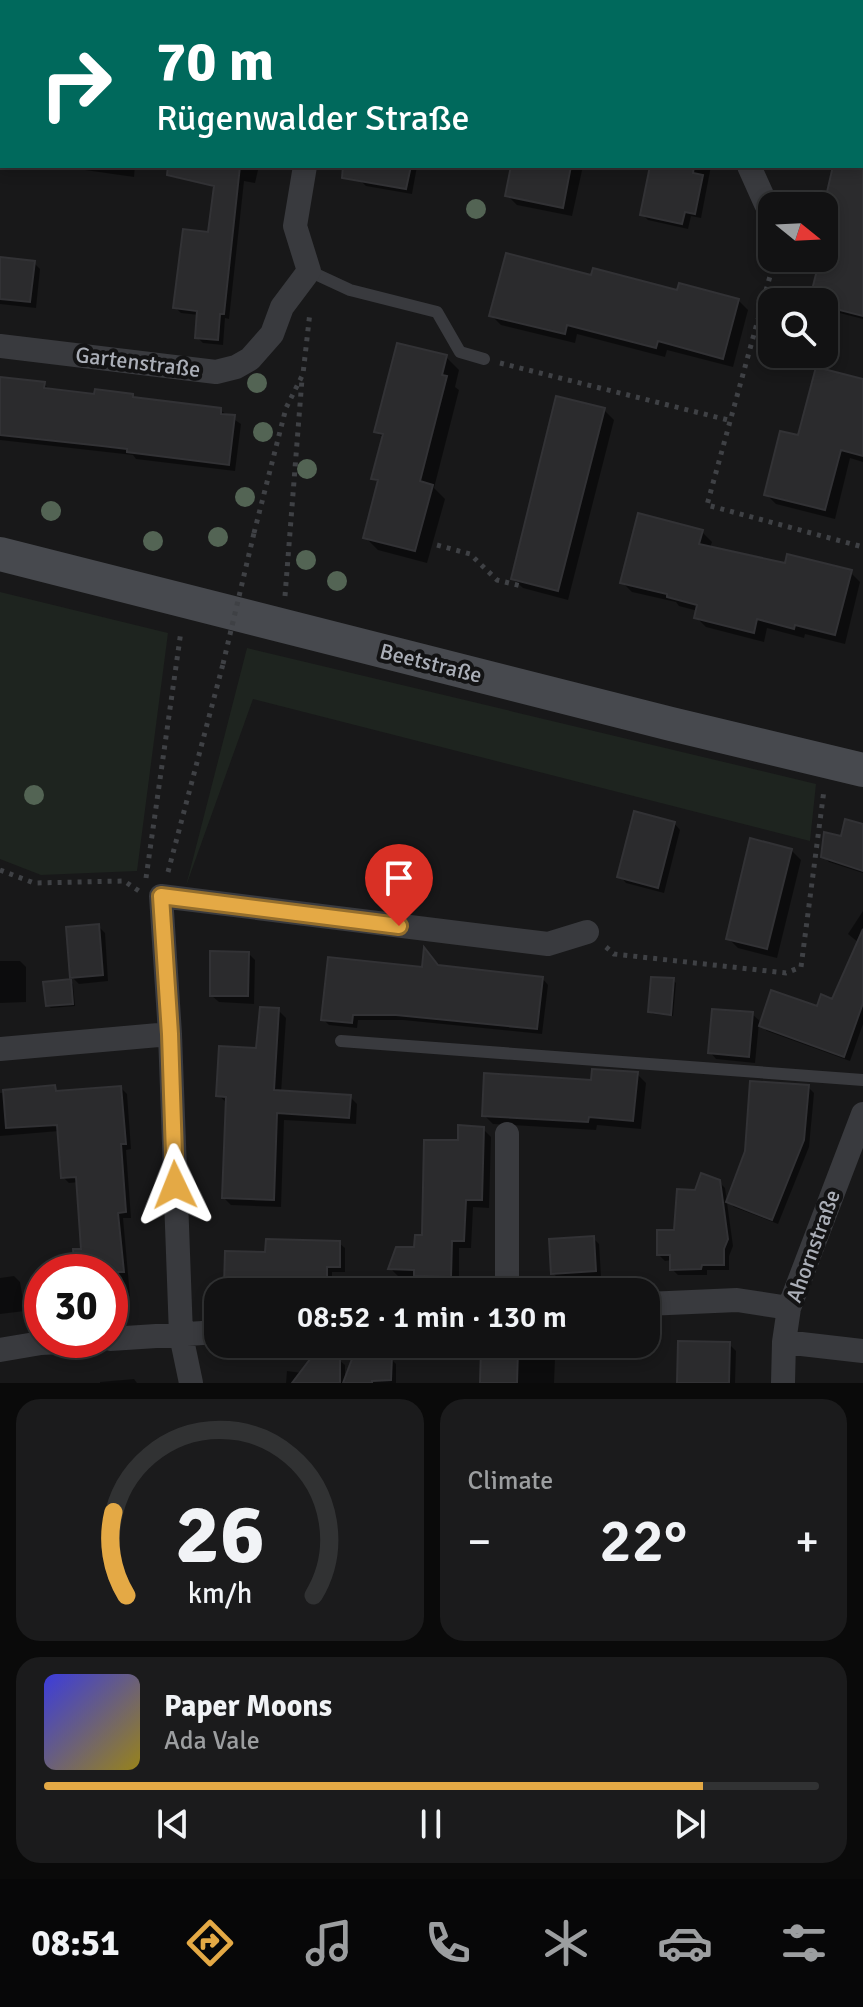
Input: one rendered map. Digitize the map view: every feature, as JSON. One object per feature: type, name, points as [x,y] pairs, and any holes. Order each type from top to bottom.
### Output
[{"type":"main road","name":"Beetstraße","points":[[0,554],[863,770]]},
{"type":"street","points":[[305,168],[295,226],[309,271]]},
{"type":"street","points":[[750,168],[761,192]]},
{"type":"street","name":"Gartenstraße","points":[[0,346],[216,372],[236,367],[250,359],[272,334],[282,307],[309,271]]},
{"type":"street","points":[[191,1383],[181,1335],[170,1034],[161,896],[548,944],[587,932]]},
{"type":"street","points":[[0,1049],[170,1034]]},
{"type":"street","name":"Ahornstraße","points":[[783,1383],[789,1308],[863,1114]]},
{"type":"street","points":[[507,1134],[507,1278]]},
{"type":"street","points":[[660,1303],[737,1300],[789,1308]]},
{"type":"street","points":[[128,1338],[204,1333]]},
{"type":"street","points":[[784,1342],[863,1351]]},
{"type":"street","points":[[0,1350],[24,1346]]},
{"type":"lane","points":[[309,271],[350,290],[437,312],[460,352],[484,359]]},
{"type":"lane","points":[[341,1041],[863,1080]]},
{"type":"path","points":[[282,625],[310,318],[309,271]]},
{"type":"path","points":[[771,272],[707,505],[863,547]]},
{"type":"path","points":[[484,359],[732,421]]},
{"type":"path","points":[[161,896],[223,664],[286,408],[303,374]]},
{"type":"path","points":[[437,545],[470,554],[497,580],[521,586]]},
{"type":"path","points":[[0,870],[34,883],[124,881],[144,893],[185,601]]},
{"type":"path","points":[[587,932],[614,954],[786,973],[801,967],[829,762]]},
{"type":"shaded area","points":[[0,592],[168,633],[137,871],[41,875],[0,859]]},
{"type":"shaded area","points":[[247,648],[816,784],[810,841],[253,699],[186,886]]},
{"type":"building","points":[[168,168],[240,168],[224,314],[220,314],[218,340],[195,338],[197,311],[173,308],[183,229],[208,232],[214,186],[167,175]]},
{"type":"building","points":[[343,168],[411,168],[406,189],[342,178]]},
{"type":"building","points":[[511,168],[571,168],[563,208],[505,196]]},
{"type":"building","points":[[650,168],[694,168],[693,173],[703,175],[695,214],[685,212],[682,224],[640,215]]},
{"type":"building","points":[[833,168],[863,168],[863,316],[838,310],[838,288],[812,288],[816,272],[838,272],[838,192],[827,192]]},
{"type":"building","points":[[506,253],[591,275],[593,268],[677,290],[679,283],[739,299],[723,359],[658,341],[656,348],[567,325],[565,334],[489,316]]},
{"type":"building","points":[[0,257],[35,261],[30,302],[0,299]]},
{"type":"building","points":[[397,343],[447,355],[442,375],[447,376],[420,481],[433,485],[415,551],[363,538],[378,480],[371,479],[383,434],[374,432]]},
{"type":"building","points":[[816,368],[863,379],[863,456],[841,450],[825,510],[764,495],[780,431],[798,435]]},
{"type":"building","points":[[0,377],[45,382],[44,388],[94,394],[95,389],[221,408],[221,414],[235,415],[229,465],[127,452],[127,449],[0,435]]},
{"type":"building","points":[[556,396],[605,408],[558,591],[511,579]]},
{"type":"building","points":[[638,513],[703,530],[699,544],[785,563],[787,554],[852,570],[835,635],[757,619],[754,633],[694,618],[697,605],[620,583]]},
{"type":"building","points":[[634,811],[675,822],[658,888],[617,877]]},
{"type":"building","points":[[845,819],[863,824],[863,871],[821,857],[824,832],[841,836]]},
{"type":"building","points":[[750,838],[792,849],[767,949],[726,939]]},
{"type":"building","points":[[99,924],[103,975],[70,978],[66,927]]},
{"type":"building","points":[[863,929],[863,1003],[844,1057],[759,1026],[771,990],[817,1006],[821,994],[832,999]]},
{"type":"building","points":[[424,947],[438,965],[543,977],[537,1029],[396,1015],[353,1015],[352,1023],[321,1020],[328,957],[422,967]]},
{"type":"building","points":[[210,951],[249,952],[248,996],[210,996]]},
{"type":"building","points":[[651,977],[674,978],[671,1015],[648,1012]]},
{"type":"building","points":[[71,979],[73,1004],[46,1006],[43,982]]},
{"type":"building","points":[[260,1007],[279,1008],[274,1090],[351,1095],[349,1118],[277,1113],[274,1200],[222,1198],[226,1097],[216,1096],[219,1046],[256,1048]]},
{"type":"building","points":[[712,1009],[753,1012],[749,1057],[708,1053]]},
{"type":"building","points":[[592,1069],[638,1072],[633,1121],[589,1117],[588,1122],[482,1116],[484,1073],[591,1080]]},
{"type":"building","points":[[750,1081],[809,1085],[804,1140],[772,1220],[726,1202],[745,1151]]},
{"type":"building","points":[[55,1085],[56,1091],[121,1086],[126,1144],[121,1144],[126,1212],[118,1213],[122,1254],[73,1254],[73,1249],[81,1249],[76,1177],[61,1178],[57,1125],[6,1128],[3,1090]]},
{"type":"building","points":[[458,1125],[484,1127],[482,1200],[466,1200],[464,1241],[452,1241],[451,1277],[414,1276],[414,1270],[388,1269],[396,1247],[414,1247],[415,1235],[422,1235],[424,1140],[458,1140]]},
{"type":"building","points":[[701,1173],[720,1180],[728,1239],[724,1249],[724,1265],[670,1270],[670,1255],[657,1255],[657,1230],[674,1230],[677,1189],[695,1190]]},
{"type":"building","points":[[594,1236],[596,1271],[551,1274],[549,1239]]},
{"type":"building","points":[[266,1239],[340,1241],[340,1267],[327,1267],[327,1278],[224,1278],[225,1251],[265,1252]]},
{"type":"building","points":[[678,1341],[730,1342],[729,1383],[677,1383]]},
{"type":"building","points":[[311,1358],[340,1358],[340,1383],[292,1383]]},
{"type":"building","points":[[392,1358],[391,1380],[343,1383],[352,1359]]},
{"type":"building","points":[[481,1358],[518,1358],[517,1383],[480,1383]]},
{"type":"route","points":[[175,1185],[161,896],[399,926]]}]
